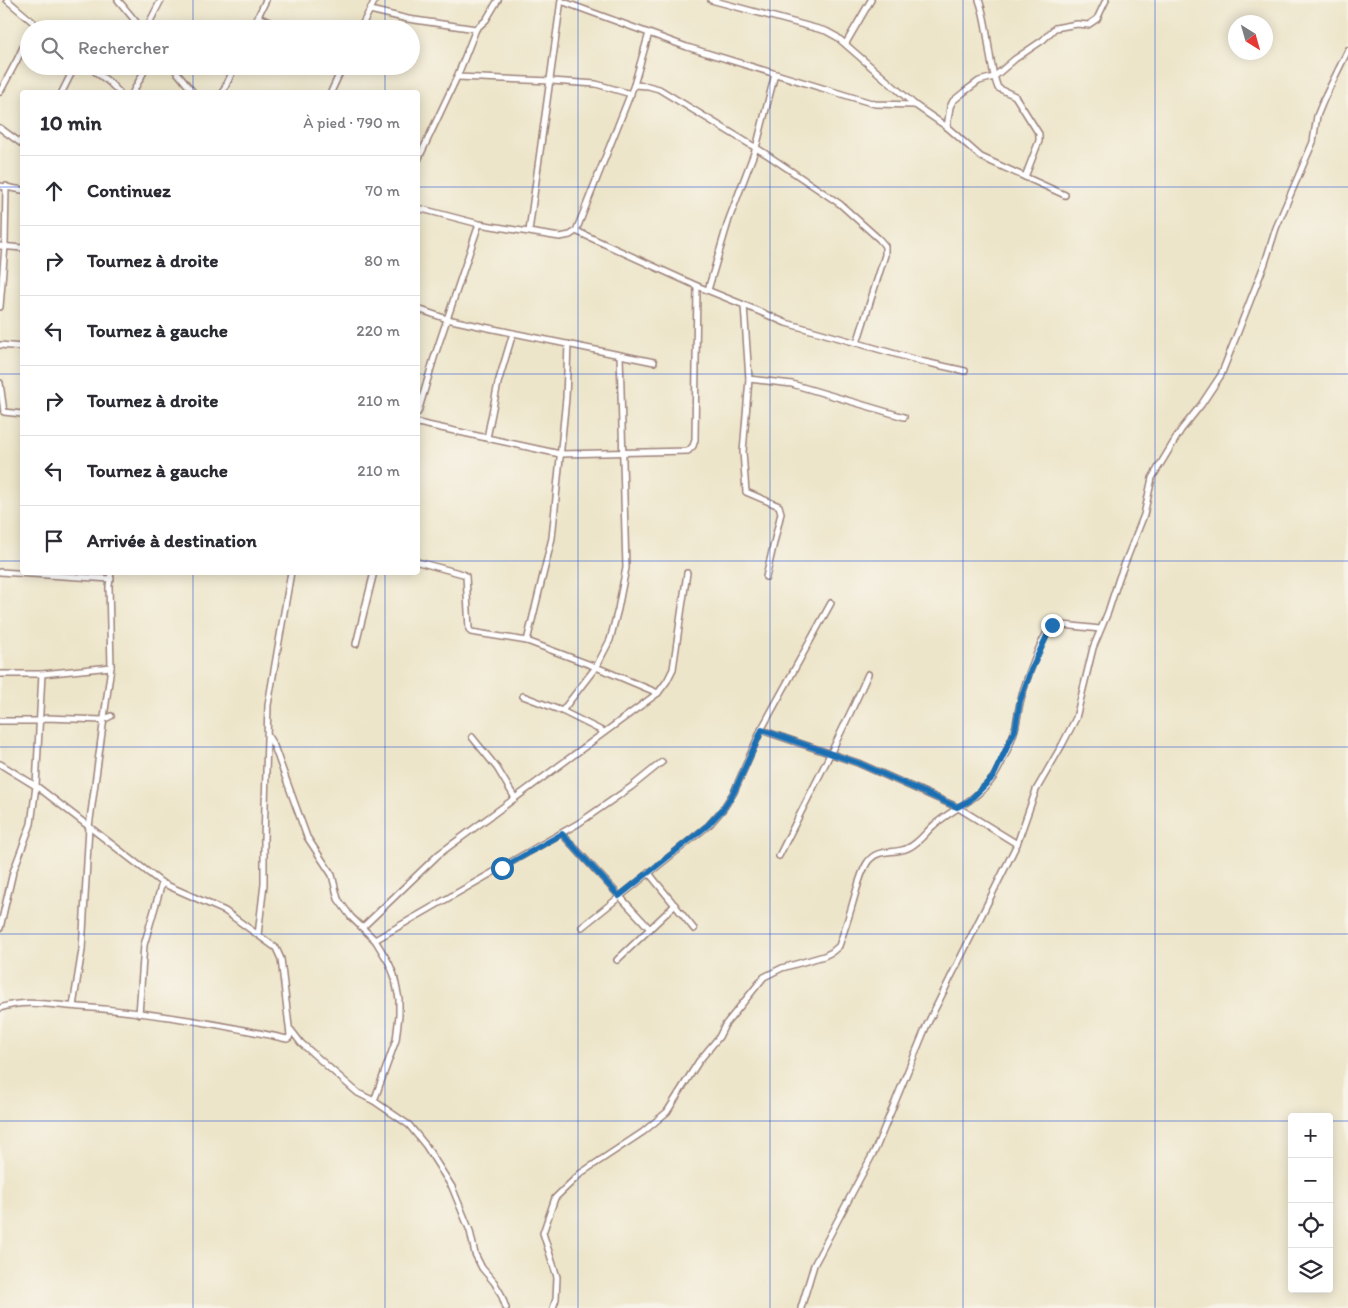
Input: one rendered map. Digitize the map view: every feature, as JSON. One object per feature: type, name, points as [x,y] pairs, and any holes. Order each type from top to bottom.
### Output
[{"type":"street","points":[[7,0],[30,20]]},
{"type":"street","points":[[118,0],[135,20]]},
{"type":"street","points":[[151,20],[161,0]]},
{"type":"street","points":[[256,20],[266,0]]},
{"type":"street","points":[[365,20],[375,0]]},
{"type":"street","points":[[420,156],[457,77],[476,29],[486,20],[498,0]]},
{"type":"street","points":[[530,231],[561,0],[688,47],[875,104],[915,105]]},
{"type":"street","points":[[711,0],[826,31],[846,44],[915,105],[947,127],[981,157],[1065,195]]},
{"type":"street","points":[[846,44],[871,0]]},
{"type":"street","points":[[979,0],[987,28],[994,77],[998,88],[1015,96],[1024,107],[1039,134],[1039,141],[1025,177]]},
{"type":"street","points":[[947,127],[950,107],[953,102],[979,81],[994,77],[1015,59],[1044,40],[1055,28],[1077,24],[1088,25],[1096,19],[1106,0]]},
{"type":"street","points":[[370,10],[415,20]]},
{"type":"street","points":[[258,17],[265,20]]},
{"type":"street","points":[[420,21],[476,29]]},
{"type":"street","points":[[420,209],[479,224],[530,231],[560,238],[570,236],[576,231],[631,94],[649,33]]},
{"type":"street","points":[[801,1308],[814,1265],[876,1148],[926,1027],[1017,844],[1041,780],[1076,718],[1087,666],[1139,530],[1154,472],[1220,375],[1265,263],[1276,228],[1312,142],[1317,116],[1348,50]]},
{"type":"street","points":[[0,92],[20,54]]},
{"type":"street","points":[[708,290],[729,219],[756,148],[775,74]]},
{"type":"street","points":[[63,90],[70,75]]},
{"type":"street","points":[[100,75],[117,90]]},
{"type":"street","points":[[134,90],[142,75]]},
{"type":"street","points":[[179,75],[191,90]]},
{"type":"street","points":[[224,90],[231,75]]},
{"type":"street","points":[[331,90],[338,75]]},
{"type":"street","points":[[457,77],[596,84],[631,94]]},
{"type":"street","points":[[634,85],[648,86],[659,90],[756,148],[840,204],[884,246],[885,256],[857,343]]},
{"type":"street","points":[[0,128],[20,143]]},
{"type":"street","points":[[0,186],[20,190]]},
{"type":"street","points":[[0,307],[6,186]]},
{"type":"street","points":[[420,406],[479,224]]},
{"type":"street","points":[[576,231],[697,286],[786,323],[920,362],[965,371]]},
{"type":"street","points":[[2,246],[20,248]]},
{"type":"street","points":[[420,423],[560,454],[688,451],[693,446],[695,440],[697,286]]},
{"type":"street","points":[[744,305],[749,379],[743,452],[746,492],[779,506],[781,513],[766,577]]},
{"type":"street","points":[[420,310],[447,319],[654,362]]},
{"type":"street","points":[[488,438],[498,383],[513,333]]},
{"type":"street","points":[[0,344],[20,347]]},
{"type":"street","points":[[528,641],[552,538],[566,398],[568,344]]},
{"type":"street","points":[[562,711],[596,667],[610,640],[626,568],[620,355]]},
{"type":"street","points":[[749,379],[792,384],[904,417]]},
{"type":"street","points":[[0,383],[2,411],[20,414]]},
{"type":"street","points":[[420,563],[466,576],[469,629],[471,632],[528,641],[658,692]]},
{"type":"street","points":[[0,572],[20,573]]},
{"type":"street","points":[[363,927],[439,854],[658,692],[667,681],[673,669],[687,573]]},
{"type":"street","points":[[48,575],[111,579]]},
{"type":"street","points":[[73,1006],[82,950],[89,827],[111,667],[109,586],[111,575]]},
{"type":"street","points":[[258,935],[264,884],[268,705],[290,575]]},
{"type":"street","points":[[356,644],[373,575]]},
{"type":"street","points":[[582,927],[708,825],[723,809],[734,792],[762,730],[831,603]]},
{"type":"street","points":[[553,1308],[556,1299],[557,1277],[543,1233],[555,1198],[581,1173],[643,1132],[667,1112],[699,1061],[764,977],[782,968],[824,956],[839,946],[867,862],[875,855],[883,852],[901,851],[909,848],[957,807],[969,801],[993,777],[1015,730],[1020,701],[1050,627],[1054,624],[1100,629]]},
{"type":"street","points":[[0,674],[42,674],[111,667]]},
{"type":"street","points":[[0,928],[13,872],[31,824],[36,786],[42,674]]},
{"type":"street","points":[[779,856],[829,753],[847,721],[868,674]]},
{"type":"street","points":[[523,696],[562,711],[604,732]]},
{"type":"street","points":[[0,721],[40,721],[46,718],[103,720],[111,716]]},
{"type":"street","points":[[762,730],[858,763],[957,807],[1017,844]]},
{"type":"street","points":[[268,736],[274,746],[307,837],[332,875],[338,899],[351,917],[375,940],[394,975],[399,998],[396,1040],[374,1101]]},
{"type":"street","points":[[472,737],[497,768],[514,798]]},
{"type":"street","points":[[375,940],[562,834],[631,787],[662,762]]},
{"type":"street","points":[[0,764],[36,786],[162,883],[222,909],[279,953],[290,1026],[290,1038],[287,1039],[238,1028],[73,1006],[20,1003],[0,1008]]},
{"type":"street","points":[[562,834],[650,929]]},
{"type":"street","points":[[648,872],[694,929]]},
{"type":"street","points":[[139,1014],[144,945],[162,883]]},
{"type":"street","points":[[616,960],[675,905]]},
{"type":"street","points":[[290,1026],[301,1043],[358,1094],[374,1101],[409,1125],[426,1146],[452,1187],[470,1231],[482,1268],[497,1288],[506,1308]]},
{"type":"route","points":[[502,868],[562,834],[619,896],[708,825],[723,809],[734,792],[762,730],[858,763],[957,807],[969,801],[993,777],[1015,730],[1020,701],[1031,670],[1052,625]]}]
